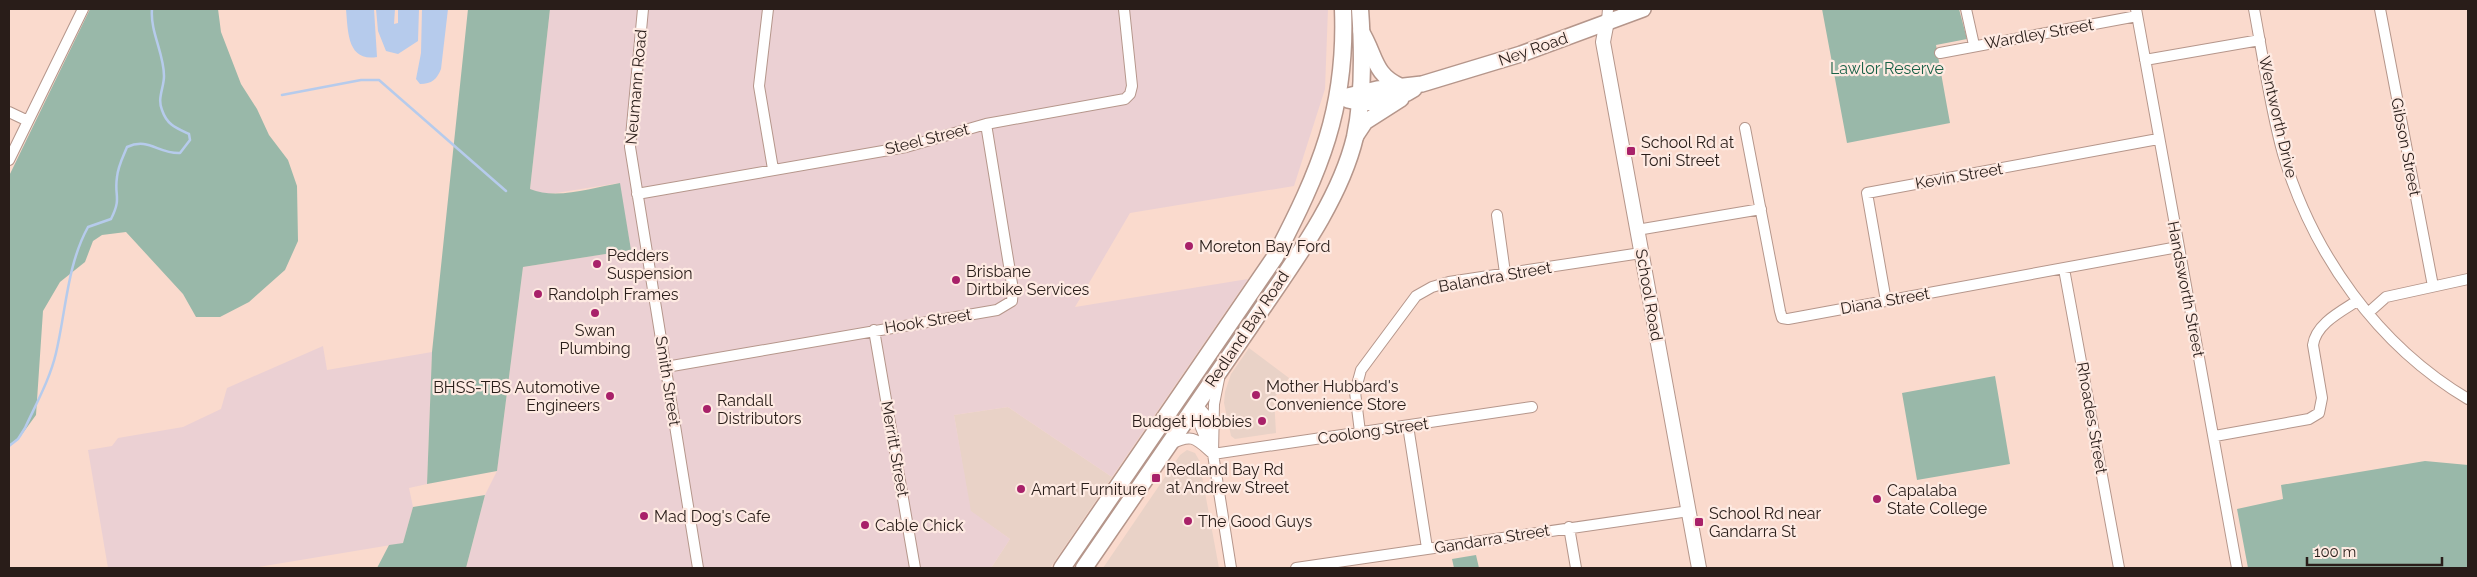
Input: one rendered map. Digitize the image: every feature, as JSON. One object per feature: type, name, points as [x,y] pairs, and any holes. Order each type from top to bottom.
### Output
[{"type":"main road","name":"Redland Bay Road","points":[[1062,568],[1275,257],[1299,212],[1320,163],[1339,98],[1344,36],[1343,9]]},
{"type":"main road","name":"Redland Bay Road","points":[[1084,568],[1288,269],[1328,203],[1340,178],[1354,137],[1361,98],[1360,9]]},
{"type":"main road","name":"Ney Road","points":[[1339,98],[1361,98],[1403,90],[1529,51],[1582,32],[1608,15],[1643,9]]},
{"type":"main road","points":[[1354,137],[1365,122],[1384,111],[1403,90],[1381,75],[1371,47],[1361,32]]},
{"type":"main road","points":[[1179,397],[1193,408]]},
{"type":"street","points":[[9,160],[83,9]]},
{"type":"street","name":"Neumann Road","points":[[637,194],[630,132],[643,9]]},
{"type":"street","points":[[768,9],[759,86],[773,169]]},
{"type":"street","name":"Steel Street","points":[[637,194],[906,147],[986,124],[1125,99],[1130,94],[1132,86],[1124,9]]},
{"type":"street","points":[[1966,9],[1974,46]]},
{"type":"street","name":"Wentworth Drive","points":[[2254,9],[2278,131],[2293,184],[2318,238],[2357,301],[2390,338],[2424,368],[2468,398]]},
{"type":"street","name":"Gibson Street","points":[[2380,9],[2432,286]]},
{"type":"street","name":"Wardley Street","points":[[1940,52],[2136,12]]},
{"type":"street","name":"Handsworth Street","points":[[2136,12],[2237,568]]},
{"type":"street","name":"School Road","points":[[1608,15],[1603,42],[1699,568]]},
{"type":"street","points":[[2145,60],[2260,40]]},
{"type":"street","points":[[9,112],[28,121]]},
{"type":"street","name":"Hook Street","points":[[666,367],[997,310],[1012,302],[1012,290],[986,124]]},
{"type":"street","name":"Diana Street","points":[[1745,128],[1782,318],[1788,319],[2178,247]]},
{"type":"street","name":"Kevin Street","points":[[1886,301],[1867,193],[2158,139]]},
{"type":"street","name":"Smith Street","points":[[637,194],[698,568]]},
{"type":"street","points":[[1637,230],[1761,209]]},
{"type":"street","points":[[1497,216],[1505,273]]},
{"type":"street","name":"Balandra Street","points":[[1360,432],[1356,403],[1356,382],[1360,370],[1416,296],[1432,287],[1505,273],[1641,253]]},
{"type":"street","name":"Rhoades Street","points":[[2064,268],[2119,568]]},
{"type":"street","points":[[2368,313],[2386,297],[2468,279]]},
{"type":"street","points":[[2214,436],[2308,419],[2318,413],[2322,398],[2313,345],[2314,337],[2322,326],[2357,301]]},
{"type":"street","name":"Merritt Street","points":[[874,330],[915,568]]},
{"type":"street","points":[[1228,358],[1217,384],[1212,454],[1231,568]]},
{"type":"street","name":"Coolong Street","points":[[1212,454],[1532,407]]},
{"type":"street","points":[[1193,408],[1205,414],[1212,437]]},
{"type":"street","points":[[1193,408],[1212,454]]},
{"type":"street","points":[[1408,426],[1427,548]]},
{"type":"street","points":[[1168,446],[1181,440],[1194,438],[1212,454]]},
{"type":"street","name":"Gandarra Street","points":[[1296,568],[1689,511]]},
{"type":"street","points":[[1569,527],[1576,568]]},
{"type":"shaded area","points":[[550,9],[1328,9],[1325,89],[1294,186],[1130,213],[1075,307],[1248,279],[1112,477],[1008,407],[954,415],[971,511],[1010,539],[991,568],[466,568],[485,495],[497,471],[523,267],[631,250],[619,183],[543,194],[530,189]]},
{"type":"shaded area","points":[[323,346],[327,370],[432,352],[427,484],[409,488],[413,507],[403,543],[253,568],[108,568],[88,450],[112,446],[118,438],[183,427],[221,409],[227,388]]},
{"type":"shaded area","points":[[1249,348],[1289,378],[1274,398],[1276,433],[1235,439],[1231,436],[1224,403],[1225,392],[1231,374]]},
{"type":"shaded area","points":[[1008,407],[1112,477],[1050,568],[991,568],[1010,539],[970,511],[954,415]]},
{"type":"shaded area","points":[[1187,450],[1195,453],[1199,460],[1219,568],[1103,568],[1180,455]]},
{"type":"green space","points":[[90,9],[218,9],[221,32],[241,84],[257,109],[269,135],[288,160],[297,186],[298,241],[285,270],[249,302],[220,317],[196,317],[183,294],[126,232],[102,235],[93,241],[85,262],[60,282],[43,311],[36,415],[20,437],[9,445],[9,176]]},
{"type":"green space","points":[[468,9],[550,9],[530,189],[540,192],[563,193],[620,183],[631,250],[523,267],[497,471],[427,484],[432,352]]},
{"type":"green space","name":"Lawlor Reserve","points":[[1822,9],[1959,9],[1967,39],[1936,45],[1950,123],[1847,143]]},
{"type":"green space","points":[[1995,376],[2010,464],[1917,480],[1902,393]]},
{"type":"green space","points":[[2425,461],[2468,465],[2468,568],[2248,568],[2237,509],[2283,499],[2281,485]]},
{"type":"green space","points":[[485,495],[466,568],[377,568],[389,545],[403,543],[413,507]]},
{"type":"green space","points":[[1476,555],[1479,568],[1454,568],[1452,559]]},
{"type":"water","points":[[346,9],[374,9],[377,57],[360,55],[355,50],[351,43],[347,26]]},
{"type":"water","points":[[376,9],[395,9],[394,24],[398,23],[398,9],[419,9],[418,41],[398,54],[386,51],[378,31]]},
{"type":"water","points":[[422,9],[448,9],[441,69],[434,80],[420,84],[416,79],[421,53]]},
{"type":"waterway","points":[[9,446],[18,439],[25,428],[50,372],[56,353],[71,272],[81,242],[88,227],[111,219],[114,212],[117,201],[116,184],[118,173],[127,147],[141,144],[172,153],[180,153],[190,140],[189,134],[169,123],[161,106],[160,97],[164,76],[162,59],[153,26],[152,9]]},
{"type":"waterway","points":[[282,95],[361,80],[379,80],[506,191]]},
{"type":"place","name":"School Rd at Toni Street","points":[[1631,151]]},
{"type":"place","name":"Moreton Bay Ford","points":[[1189,246]]},
{"type":"place","name":"Pedders Suspension","points":[[597,264]]},
{"type":"place","name":"Brisbane Dirtbike Services","points":[[956,280]]},
{"type":"place","name":"Randolph Frames","points":[[538,294]]},
{"type":"place","name":"Swan Plumbing","points":[[595,313]]},
{"type":"place","name":"Mother Hubbard's Convenience Store","points":[[1256,395]]},
{"type":"place","name":"BHSS-TBS Automotive Engineers","points":[[610,396]]},
{"type":"place","name":"Randall Distributors","points":[[707,409]]},
{"type":"place","name":"Budget Hobbies","points":[[1262,421]]},
{"type":"place","name":"Redland Bay Rd at Andrew Street","points":[[1156,478]]},
{"type":"place","name":"Amart Furniture","points":[[1021,489]]},
{"type":"place","name":"Capalaba State College","points":[[1877,499]]},
{"type":"place","name":"Mad Dog's Cafe","points":[[644,516]]},
{"type":"place","name":"The Good Guys","points":[[1188,521]]},
{"type":"place","name":"School Rd near Gandarra St","points":[[1699,522]]},
{"type":"place","name":"Cable Chick","points":[[865,525]]}]
